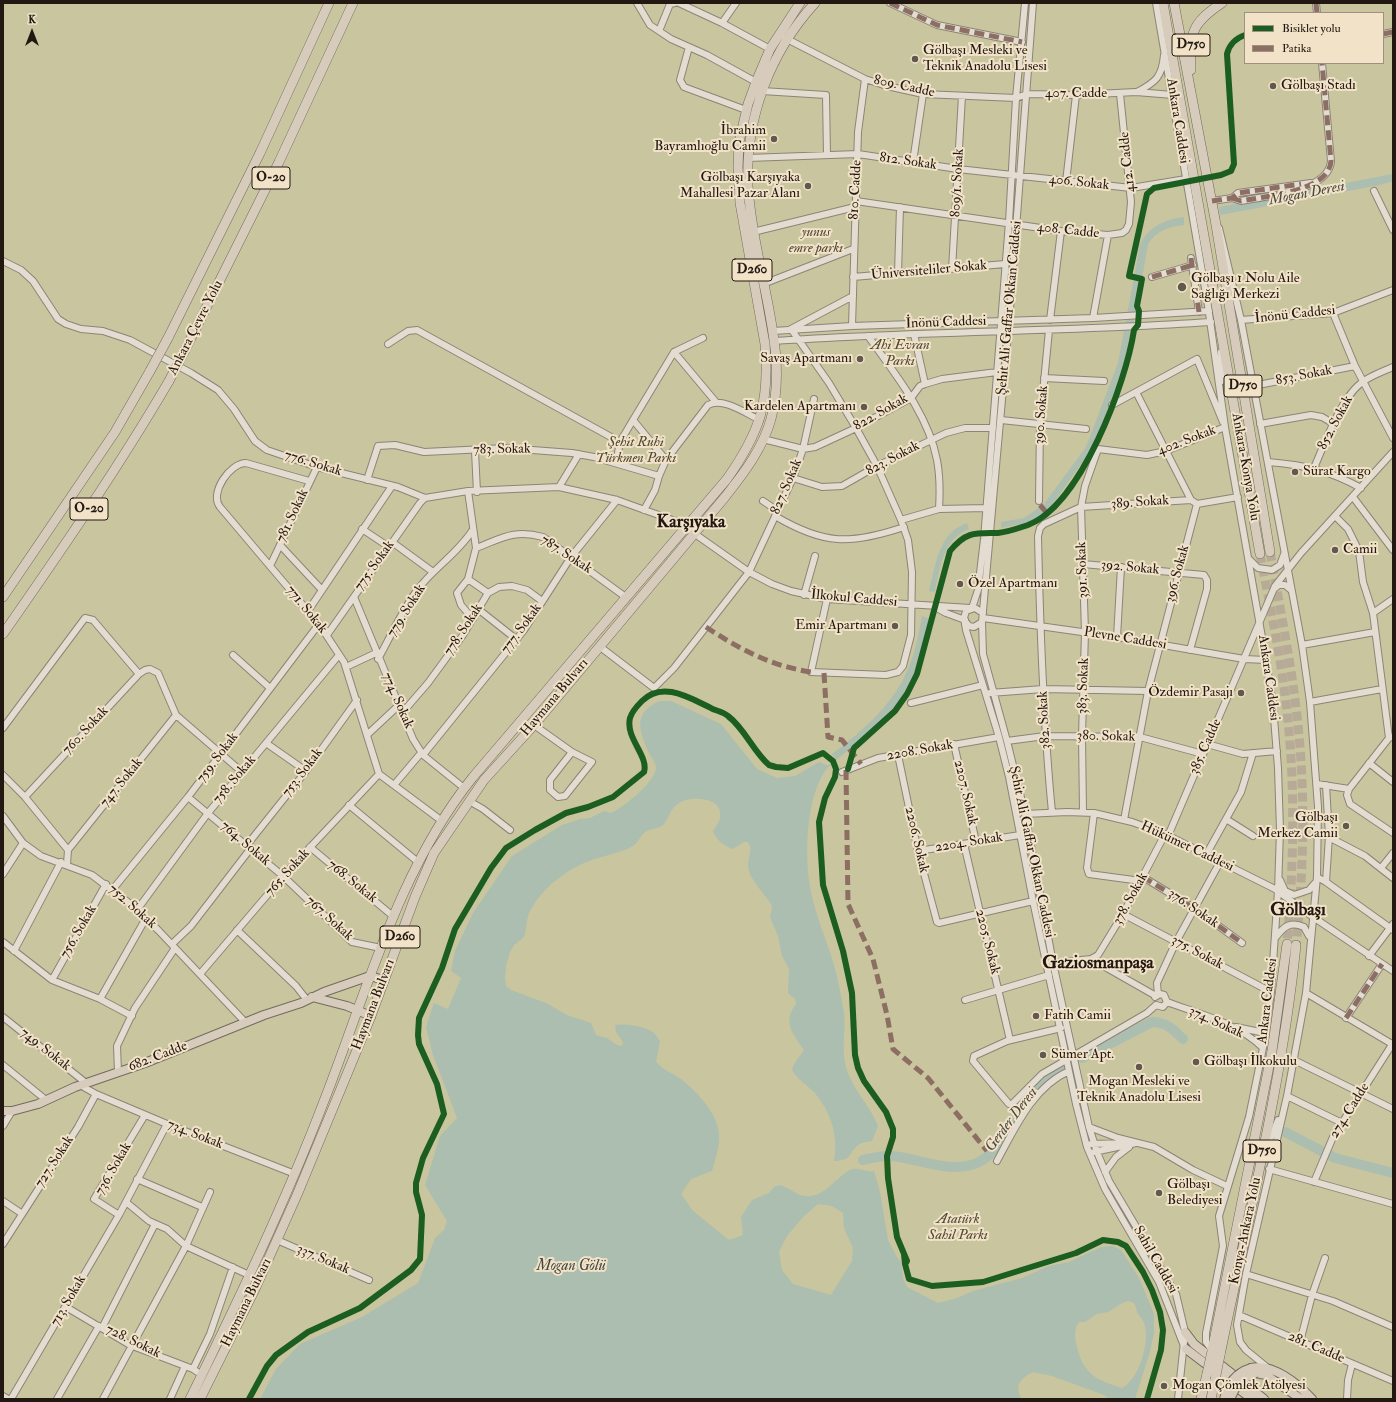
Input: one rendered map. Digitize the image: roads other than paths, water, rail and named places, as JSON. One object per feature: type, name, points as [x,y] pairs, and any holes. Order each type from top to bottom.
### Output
[{"type":"highway","name":"Ankara Çevre Yolu","points":[[3,598],[115,432],[150,371],[168,338],[260,153],[329,3]]},
{"type":"highway","name":"Ankara Çevre Yolu","points":[[3,634],[88,511],[133,442],[169,381],[279,162],[353,3]]},
{"type":"highway","name":"Haymana Bulvarı","points":[[190,1399],[295,1174],[341,1059],[357,1010],[381,948],[418,862],[442,821],[464,788],[627,598],[735,468],[750,445],[760,420],[767,382],[766,344],[743,222],[738,187],[740,142],[746,110],[770,49],[800,3]]},
{"type":"highway","name":"Haymana Bulvarı","points":[[200,1399],[277,1240],[297,1195],[371,1016],[428,865],[484,780],[534,725],[741,476],[763,439],[770,420],[776,390],[773,331],[754,232],[748,191],[748,158],[751,130],[762,92],[787,38],[815,3]]},
{"type":"highway","name":"Ankara-Konya Yolu","points":[[1163,3],[1215,321],[1260,554]]},
{"type":"highway","name":"D750","points":[[1174,3],[1212,202],[1270,552]]},
{"type":"highway","name":"D750","points":[[1192,100],[1192,34],[1200,20],[1222,3]]},
{"type":"highway","name":"D750","points":[[1201,1399],[1207,1374],[1215,1352],[1272,1051],[1287,944]]},
{"type":"highway","name":"Konya-Ankara Yolu","points":[[1211,1399],[1215,1380],[1215,1352],[1259,1165],[1290,1003],[1296,945]]},
{"type":"main road","points":[[370,976],[384,980]]},
{"type":"main road","name":"682. Cadde","points":[[3,1111],[12,1111],[46,1100],[83,1084],[118,1072],[245,1022],[370,976]]},
{"type":"main road","points":[[310,999],[357,1010],[371,1016]]},
{"type":"main road","points":[[1185,1332],[1194,1344],[1264,1399]]},
{"type":"main road","points":[[1185,1347],[1252,1399]]},
{"type":"main road","points":[[1230,1399],[1239,1381],[1260,1367],[1268,1368],[1288,1380],[1312,1399]]},
{"type":"main road","points":[[1224,1399],[1232,1379],[1241,1372],[1253,1371],[1266,1375],[1301,1399]]},
{"type":"street","points":[[637,3],[650,25],[659,31],[756,82]]},
{"type":"street","points":[[659,31],[670,4],[675,3]]},
{"type":"street","points":[[679,3],[722,23],[770,49]]},
{"type":"street","points":[[695,10],[698,3]]},
{"type":"street","points":[[722,23],[736,3]]},
{"type":"street","points":[[890,3],[938,25],[1022,42]]},
{"type":"street","name":"Şehit Ali Gaffar Okkan Caddesi","points":[[1025,3],[1016,98],[998,372],[978,590],[971,608],[965,613],[964,620],[999,737],[1069,1071],[1087,1145],[1108,1194],[1159,1282],[1185,1347]]},
{"type":"street","name":"Şehit Ali Gaffar Okkan Caddesi","points":[[1033,3],[1009,322],[983,618],[983,654],[1008,741],[1025,814],[1053,963],[1089,1127],[1093,1142],[1106,1172]]},
{"type":"street","name":"Ankara Caddesi","points":[[1156,3],[1209,311],[1215,321],[1223,415],[1260,621],[1273,705],[1277,751],[1280,830],[1278,891],[1271,992],[1263,1048],[1249,1117],[1219,1216],[1224,1246],[1210,1303],[1206,1333],[1206,1342],[1215,1352]]},
{"type":"street","name":"809. Cadde","points":[[778,35],[787,38],[865,79],[923,94],[1016,98]]},
{"type":"street","points":[[689,47],[680,80],[684,87],[746,110]]},
{"type":"street","points":[[1136,92],[1152,85],[1158,76],[1164,48]]},
{"type":"street","points":[[1212,202],[1232,198],[1238,193],[1314,183],[1324,176],[1330,166],[1322,64]]},
{"type":"street","name":"810. Cadde","points":[[852,326],[853,249],[858,154],[861,103],[865,79]]},
{"type":"street","points":[[762,92],[826,95],[827,155]]},
{"type":"street","points":[[1136,92],[1173,95]]},
{"type":"street","name":"407. Cadde","points":[[1016,98],[1027,94],[1076,95],[1136,92]]},
{"type":"street","points":[[913,162],[923,94]]},
{"type":"street","name":"412. Cadde","points":[[1120,94],[1131,188],[1131,216],[1126,230]]},
{"type":"street","points":[[1066,182],[1076,95]]},
{"type":"street","name":"809/1. Sokak","points":[[952,269],[962,96]]},
{"type":"street","name":"812. Sokak","points":[[748,158],[858,154],[958,169],[1020,176]]},
{"type":"street","name":"406. Sokak","points":[[1020,176],[1131,188],[1186,179]]},
{"type":"street","points":[[1374,191],[1393,230]]},
{"type":"street","points":[[754,232],[856,204]]},
{"type":"street","name":"408. Cadde","points":[[856,204],[900,207],[1009,222],[1016,225],[1061,231],[1108,235],[1122,233],[1126,230]]},
{"type":"street","points":[[898,273],[900,207]]},
{"type":"street","points":[[1215,220],[1222,234],[1241,320],[1302,645],[1310,702],[1317,784],[1319,832],[1306,993],[1294,1060],[1246,1274],[1237,1325],[1240,1342],[1246,1350],[1268,1368]]},
{"type":"street","points":[[1050,320],[1061,231]]},
{"type":"street","points":[[1093,318],[1108,235]]},
{"type":"street","points":[[764,284],[853,249]]},
{"type":"street","points":[[1191,258],[1199,312]]},
{"type":"street","name":"776. Sokak","points":[[3,261],[21,270],[33,281],[48,306],[62,321],[81,329],[103,332],[130,340],[191,373],[218,390],[234,409],[255,441],[268,450],[317,467],[392,486],[425,498],[468,491],[477,492],[507,488],[559,487],[617,500],[686,526]]},
{"type":"street","name":"Üniversiteliler Sokak","points":[[853,277],[1005,264]]},
{"type":"street","points":[[1152,277],[1193,265]]},
{"type":"street","name":"İnönü Caddesi","points":[[1241,320],[1333,312],[1393,290]]},
{"type":"street","points":[[827,599],[812,672],[886,675],[898,672],[903,666],[911,635],[912,604],[910,554],[904,527],[877,466],[856,428],[829,383],[791,329],[853,296]]},
{"type":"street","name":"İnönü Caddesi","points":[[773,331],[852,326],[1009,322],[1209,311]]},
{"type":"street","points":[[1333,312],[1355,366],[1393,438]]},
{"type":"street","points":[[1140,315],[1140,327]]},
{"type":"street","points":[[1116,317],[1116,327]]},
{"type":"street","points":[[774,341],[914,334],[1140,327],[1215,321]]},
{"type":"street","points":[[388,344],[408,331],[417,330],[620,442]]},
{"type":"street","name":"390. Sokak","points":[[1039,501],[1040,424],[1049,330]]},
{"type":"street","points":[[914,334],[925,384]]},
{"type":"street","points":[[868,336],[911,398],[932,439],[938,465],[939,509]]},
{"type":"street","points":[[616,463],[620,442],[674,352],[703,338]]},
{"type":"street","points":[[674,352],[715,401],[760,420]]},
{"type":"street","points":[[1112,405],[1197,359],[1225,427]]},
{"type":"street","name":"853. Sokak","points":[[1253,386],[1355,366]]},
{"type":"street","points":[[1363,381],[1393,367]]},
{"type":"street","name":"822. Sokak","points":[[803,450],[821,445],[856,428],[911,398],[920,386],[925,384],[942,379],[998,372]]},
{"type":"street","points":[[1044,378],[1104,382]]},
{"type":"street","name":"852. Sokak","points":[[1314,468],[1334,424],[1352,392],[1363,381]]},
{"type":"street","points":[[1136,392],[1191,500],[1197,504],[1238,497]]},
{"type":"street","name":"827. Sokak","points":[[599,646],[654,688],[674,668],[749,572],[793,478],[803,450],[814,399]]},
{"type":"street","points":[[644,510],[655,490],[666,460],[708,405],[715,401]]},
{"type":"street","points":[[1260,424],[1311,415],[1322,417],[1334,424]]},
{"type":"street","points":[[633,420],[666,460]]},
{"type":"street","points":[[1001,420],[1086,429]]},
{"type":"street","name":"402. Sokak","points":[[1091,468],[1098,449],[1148,455],[1166,451],[1225,427]]},
{"type":"street","name":"823. Sokak","points":[[793,478],[812,485],[839,487],[847,484],[877,466],[932,439],[959,429],[993,428]]},
{"type":"street","points":[[763,439],[803,450]]},
{"type":"street","name":"783. Sokak","points":[[367,480],[378,446],[395,445],[424,452],[476,451],[506,448],[579,454],[659,476]]},
{"type":"street","points":[[476,451],[477,492]]},
{"type":"street","name":"385. Cadde","points":[[1166,835],[1203,754],[1272,591],[1288,568],[1301,553],[1393,452]]},
{"type":"street","points":[[559,487],[579,454]]},
{"type":"street","points":[[1268,462],[1314,468],[1338,476],[1361,488]]},
{"type":"street","name":"771. Sokak","points":[[309,481],[243,463],[234,467],[217,490],[216,497],[218,504],[319,624],[339,655],[346,668],[357,700],[378,774]]},
{"type":"street","name":"781. Sokak","points":[[270,566],[309,481],[317,467]]},
{"type":"street","name":"391. Sokak","points":[[1086,632],[1081,507],[1085,486],[1091,468]]},
{"type":"street","points":[[308,611],[392,486]]},
{"type":"street","points":[[468,491],[472,531],[476,548],[468,579],[457,593],[461,605],[473,619]]},
{"type":"street","points":[[1353,497],[1393,550]]},
{"type":"street","name":"775. Sokak","points":[[327,635],[420,502],[425,498]]},
{"type":"street","name":"777. Sokak","points":[[394,785],[422,754],[516,639],[571,556],[617,500]]},
{"type":"street","name":"389. Sokak","points":[[1040,627],[1038,536],[1040,528],[1044,524],[1081,507],[1191,500]]},
{"type":"street","points":[[763,501],[801,530],[830,539],[849,540],[869,538],[904,527]]},
{"type":"street","name":"396. Sokak","points":[[1124,820],[1148,691],[1197,504]]},
{"type":"street","points":[[901,520],[939,509],[986,508]]},
{"type":"street","points":[[1335,516],[1348,529],[1359,551],[1363,582],[1373,613],[1382,689],[1391,738],[1369,763],[1349,789],[1347,795],[1350,804],[1393,833]]},
{"type":"street","name":"İlkokul Caddesi","points":[[686,526],[749,572],[772,584],[804,595],[827,599],[971,608]]},
{"type":"street","points":[[362,529],[390,544],[433,572]]},
{"type":"street","name":"779. Sokak","points":[[377,656],[418,590],[433,572],[463,545],[472,531]]},
{"type":"street","name":"787. Sokak","points":[[476,548],[515,534],[530,534],[543,537],[627,598]]},
{"type":"street","points":[[280,545],[322,590]]},
{"type":"street","points":[[1284,551],[1292,557],[1301,553]]},
{"type":"street","points":[[1248,556],[1255,567],[1272,570],[1282,563],[1284,551]]},
{"type":"street","points":[[804,595],[815,556]]},
{"type":"street","name":"392. Sokak","points":[[1083,564],[1201,574],[1206,577],[1207,589],[1190,650]]},
{"type":"street","points":[[1117,637],[1121,567]]},
{"type":"street","points":[[468,579],[488,593]]},
{"type":"street","points":[[1272,591],[1277,586],[1285,585],[1290,588],[1292,593]]},
{"type":"street","name":"778. Sokak","points":[[402,713],[428,683],[473,619],[488,593],[499,587],[512,586],[526,590],[542,600]]},
{"type":"street","name":"774. Sokak","points":[[354,597],[398,706],[422,754],[464,788]]},
{"type":"street","points":[[1373,613],[1393,599]]},
{"type":"street","points":[[932,605],[946,613],[964,620],[971,626],[976,627],[983,618],[980,609],[971,608]]},
{"type":"street","points":[[478,609],[516,639]]},
{"type":"street","points":[[3,728],[85,618],[93,620],[139,674]]},
{"type":"street","name":"Plevne Caddesi","points":[[983,618],[1040,627],[1086,632],[1244,659],[1266,660]]},
{"type":"street","name":"759. Sokak","points":[[113,890],[188,797],[319,624]]},
{"type":"street","name":"382. Sokak","points":[[1040,627],[1045,736],[1052,812]]},
{"type":"street","name":"383. Sokak","points":[[1084,812],[1082,736],[1086,632]]},
{"type":"street","points":[[1302,645],[1375,632]]},
{"type":"street","points":[[233,655],[270,688]]},
{"type":"street","name":"758. Sokak","points":[[137,910],[208,813],[339,655]]},
{"type":"street","points":[[346,668],[377,656]]},
{"type":"street","name":"760. Sokak","points":[[25,797],[139,674],[145,670],[150,669],[158,673],[176,715]]},
{"type":"street","points":[[911,703],[983,685]]},
{"type":"street","points":[[986,693],[1043,689],[1148,691]]},
{"type":"street","points":[[1310,702],[1382,689]]},
{"type":"street","name":"753. Sokak","points":[[118,1072],[117,1046],[132,1016],[174,946],[191,926],[306,772],[357,700]]},
{"type":"street","points":[[367,735],[398,706]]},
{"type":"street","points":[[176,715],[242,772]]},
{"type":"street","name":"747. Sokak","points":[[68,850],[176,715]]},
{"type":"street","points":[[534,725],[572,752],[592,762],[565,796],[558,797],[550,790],[550,780],[572,752]]},
{"type":"street","name":"380. Sokak","points":[[1008,741],[1045,736],[1140,737],[1203,754]]},
{"type":"street","name":"2208. Sokak","points":[[842,772],[865,762],[954,744],[999,737]]},
{"type":"street","points":[[266,743],[306,772]]},
{"type":"street","name":"2207. Sokak","points":[[954,744],[976,842]]},
{"type":"street","points":[[1207,744],[1243,754],[1277,751]]},
{"type":"street","points":[[1206,855],[1241,792],[1253,753]]},
{"type":"street","name":"2206. Sokak","points":[[898,755],[918,851],[935,920],[939,924],[980,914]]},
{"type":"street","points":[[1369,763],[1393,782]]},
{"type":"street","points":[[378,774],[442,821]]},
{"type":"street","name":"765. Sokak","points":[[200,974],[283,876],[378,774]]},
{"type":"street","points":[[3,775],[25,797],[68,850],[64,863],[14,951]]},
{"type":"street","points":[[1317,784],[1349,789]]},
{"type":"street","points":[[1326,785],[1328,836],[1326,882]]},
{"type":"street","name":"764. Sokak","points":[[188,797],[283,876]]},
{"type":"street","points":[[469,801],[483,809],[510,830]]},
{"type":"street","points":[[349,806],[418,862]]},
{"type":"street","name":"Hükümet Caddesi","points":[[1025,814],[1052,812],[1094,813],[1124,820],[1166,835],[1278,891],[1369,956],[1393,971]]},
{"type":"street","points":[[1094,813],[1088,868],[1089,874],[1142,879]]},
{"type":"street","name":"752. Sokak","points":[[3,816],[23,843],[41,856],[64,863],[92,875],[106,884],[137,910],[174,946],[245,1022]]},
{"type":"street","points":[[1226,819],[1253,836]]},
{"type":"street","points":[[1319,832],[1365,856],[1393,878]]},
{"type":"street","name":"2204. Sokak","points":[[918,851],[1020,835]]},
{"type":"street","name":"378. Sokak","points":[[1091,959],[1098,955],[1123,914],[1166,835]]},
{"type":"street","points":[[3,874],[23,843]]},
{"type":"street","name":"2205. Sokak","points":[[964,844],[1010,1040]]},
{"type":"street","name":"768. Sokak","points":[[310,847],[394,917]]},
{"type":"street","points":[[1381,868],[1393,853]]},
{"type":"street","points":[[1156,1005],[1154,1000],[1157,996],[1157,983],[1176,942],[1220,862]]},
{"type":"street","points":[[1279,868],[1282,886],[1291,894],[1304,893],[1316,879]]},
{"type":"street","name":"767. Sokak","points":[[283,876],[352,942],[381,948]]},
{"type":"street","name":"376. Sokak","points":[[1142,879],[1194,908],[1242,943]]},
{"type":"street","points":[[1316,879],[1326,882],[1392,927],[1369,956]]},
{"type":"street","name":"756. Sokak","points":[[52,980],[106,884]]},
{"type":"street","points":[[980,914],[1033,901]]},
{"type":"street","name":"375. Sokak","points":[[1123,914],[1271,992]]},
{"type":"street","points":[[100,999],[146,918]]},
{"type":"street","points":[[1275,938],[1286,926],[1297,925],[1307,929],[1310,942]]},
{"type":"street","points":[[237,930],[310,999]]},
{"type":"street","points":[[3,942],[52,980],[100,999],[132,1016]]},
{"type":"street","points":[[1053,963],[1091,959],[1157,996],[1166,996],[1167,1002],[1163,1007],[1156,1005]]},
{"type":"street","points":[[1346,1018],[1382,964]]},
{"type":"street","points":[[965,1000],[1049,975]]},
{"type":"street","points":[[1306,993],[1346,1018],[1393,1044]]},
{"type":"street","name":"374. Sokak","points":[[1167,1002],[1224,1023],[1253,1040],[1263,1048]]},
{"type":"street","points":[[1060,1028],[1010,1040],[984,1050],[973,1058],[975,1064],[1009,1104],[1014,1104],[1031,1084],[1042,1074],[1147,1013],[1156,1005]]},
{"type":"street","name":"749. Sokak","points":[[3,1017],[83,1084]]},
{"type":"street","points":[[1224,1023],[1265,1033]]},
{"type":"street","name":"274. Cadde","points":[[1314,1182],[1325,1153],[1342,1123],[1393,1044]]},
{"type":"street","points":[[1294,1060],[1393,1109]]},
{"type":"street","points":[[3,1066],[46,1100]]},
{"type":"street","points":[[997,1161],[1020,1120],[1036,1098],[1057,1077],[1069,1071]]},
{"type":"street","points":[[83,1084],[96,1094]]},
{"type":"street","name":"734. Sokak","points":[[96,1094],[167,1124],[295,1174]]},
{"type":"street","name":"727. Sokak","points":[[3,1244],[21,1213],[78,1127],[96,1094]]},
{"type":"street","points":[[1259,1165],[1286,1098]]},
{"type":"street","points":[[1286,1098],[1342,1123]]},
{"type":"street","points":[[3,1126],[12,1111]]},
{"type":"street","name":"736. Sokak","points":[[119,1215],[94,1198],[146,1115]]},
{"type":"street","name":"713. Sokak","points":[[10,1399],[66,1307],[119,1215],[167,1124]]},
{"type":"street","points":[[1089,1127],[1114,1137],[1159,1150],[1193,1170],[1227,1186]]},
{"type":"street","points":[[1093,1142],[1138,1143],[1097,1152],[1087,1145],[1093,1142]]},
{"type":"street","points":[[1106,1172],[1121,1152],[1138,1143]]},
{"type":"street","points":[[1269,1169],[1393,1204]]},
{"type":"street","name":"Sahil Caddesi","points":[[1106,1172],[1116,1193],[1176,1294],[1185,1332],[1185,1347],[1178,1399]]},
{"type":"street","points":[[137,1179],[202,1207]]},
{"type":"street","points":[[103,1399],[186,1246],[202,1207],[210,1192]]},
{"type":"street","points":[[3,1200],[21,1213]]},
{"type":"street","points":[[126,1202],[149,1222],[167,1229],[186,1246],[249,1275]]},
{"type":"street","points":[[57,1399],[100,1327],[155,1224]]},
{"type":"street","name":"337. Sokak","points":[[277,1240],[369,1280]]},
{"type":"street","points":[[1300,1342],[1312,1295],[1325,1258]]},
{"type":"street","points":[[193,1368],[210,1334],[232,1267]]},
{"type":"street","points":[[1246,1274],[1333,1301],[1393,1327]]},
{"type":"street","points":[[222,1300],[234,1307]]},
{"type":"street","name":"728. Sokak","points":[[66,1307],[132,1345],[193,1368],[202,1375]]},
{"type":"street","name":"281. Cadde","points":[[1239,1315],[1393,1381]]},
{"type":"street","points":[[1347,1399],[1347,1387],[1352,1364]]},
{"type":"street","points":[[170,1399],[186,1366]]},
{"type":"street","points":[[3,1396],[10,1399]]},
{"type":"water","points":[[1393,174],[1393,181],[1380,185],[1220,215],[1219,207]]},
{"type":"water","points":[[1184,217],[1184,225],[1159,232],[1148,244],[1136,313],[1122,370],[1095,444],[1045,513],[1030,522],[1001,528],[1001,522],[1024,518],[1044,504],[1086,447],[1118,363],[1140,245],[1148,233],[1158,225],[1170,220]]},
{"type":"water","points":[[967,523],[969,529],[953,540],[944,555],[935,592],[929,591],[936,561],[944,542],[957,528]]},
{"type":"water","points":[[922,616],[931,619],[920,661],[908,688],[900,701],[881,722],[836,760],[832,754],[856,735],[878,714],[888,703],[904,678],[912,658]]},
{"type":"water","name":"Mogan Gölü","points":[[659,701],[671,701],[721,724],[757,769],[777,778],[795,776],[819,762],[829,766],[821,778],[815,792],[811,809],[808,827],[807,862],[811,892],[833,962],[844,1013],[844,1054],[846,1067],[852,1083],[875,1118],[878,1126],[872,1141],[864,1142],[859,1145],[844,1160],[834,1161],[835,1142],[829,1115],[820,1099],[799,1079],[792,1070],[794,1064],[804,1050],[796,1039],[789,1022],[792,1010],[796,1004],[795,999],[788,993],[789,969],[782,956],[778,936],[770,917],[772,909],[771,904],[754,881],[749,871],[748,866],[750,848],[748,842],[744,842],[733,849],[726,846],[716,837],[713,831],[719,821],[720,811],[718,806],[714,803],[703,799],[691,799],[681,802],[674,807],[662,826],[645,832],[633,846],[583,864],[556,880],[541,894],[535,903],[528,917],[524,937],[514,945],[510,952],[506,966],[506,986],[511,990],[546,1003],[567,1015],[591,1023],[596,1035],[607,1038],[617,1045],[622,1046],[623,1042],[616,1032],[615,1025],[624,1024],[635,1026],[646,1029],[655,1034],[660,1041],[656,1062],[681,1079],[700,1096],[714,1118],[719,1134],[718,1148],[712,1171],[691,1179],[681,1194],[693,1211],[729,1240],[743,1235],[741,1217],[752,1200],[769,1193],[774,1187],[780,1185],[802,1196],[812,1196],[824,1191],[845,1173],[856,1169],[874,1171],[880,1192],[888,1240],[901,1262],[903,1278],[907,1287],[938,1303],[957,1298],[973,1291],[1022,1278],[1049,1266],[1069,1262],[1101,1247],[1113,1246],[1121,1250],[1139,1278],[1154,1314],[1154,1333],[1149,1355],[1135,1399],[1109,1399],[1104,1395],[1052,1376],[1033,1372],[1025,1377],[1018,1386],[1019,1394],[1022,1399],[260,1399],[276,1369],[300,1344],[362,1317],[418,1283],[435,1238],[444,1230],[447,1221],[425,1185],[440,1136],[457,1118],[433,1055],[426,1027],[434,1003],[448,1009],[461,978],[451,971],[455,951],[473,913],[512,856],[562,825],[580,819],[590,818],[604,811],[611,813],[631,800],[652,779],[656,766],[643,739],[640,725],[644,712],[650,706]],"holes":[[[818,1204],[832,1206],[843,1213],[844,1228],[853,1248],[852,1261],[831,1295],[793,1284],[782,1270],[779,1252],[787,1236],[803,1217]],[[1128,1301],[1134,1303],[1136,1306],[1137,1312],[1146,1330],[1146,1339],[1142,1359],[1134,1377],[1122,1388],[1097,1378],[1086,1368],[1079,1353],[1075,1332],[1079,1322],[1085,1322],[1097,1314],[1108,1312]]]},
{"type":"waterway","name":"Mogan Deresi","points":[[829,766],[836,759]]},
{"type":"waterway","name":"Gerder Deresi","points":[[1082,1058],[1152,1022],[1161,1023],[1169,1027],[1183,1039]]},
{"type":"waterway","name":"Gerder Deresi","points":[[863,1160],[889,1156],[935,1165],[957,1167],[977,1163],[986,1158],[999,1143],[1029,1093],[1052,1073],[1063,1067]]},
{"type":"waterway","name":"Gerder Deresi","points":[[1285,1132],[1335,1158],[1393,1173]]},
{"type":"tunnel","points":[[1270,552],[1294,688],[1303,797],[1301,886],[1296,945]]},
{"type":"tunnel","points":[[1260,554],[1283,677],[1289,726],[1293,819],[1287,944]]},
{"type":"place","name":"Gölbaşı Mesleki ve Teknik Anadolu Lisesi","points":[[915,59]]},
{"type":"place","name":"Gölbaşı Stadı","points":[[1273,86]]},
{"type":"place","name":"İbrahim Bayramlıoğlu Camii","points":[[774,139]]},
{"type":"place","name":"Gölbaşı Karşıyaka Mahallesi Pazar Alanı","points":[[808,186]]},
{"type":"place","name":"Gölbaşı 1 Nolu Aile Sağlığı Merkezi","points":[[1182,287]]},
{"type":"place","name":"Savaş Apartmanı","points":[[860,359]]},
{"type":"place","name":"Kardelen Apartmanı","points":[[864,407]]},
{"type":"place","name":"Sürat Kargo","points":[[1295,472]]},
{"type":"place","name":"Camii","points":[[1335,550]]},
{"type":"place","name":"Özel Apartmanı","points":[[960,584]]},
{"type":"place","name":"Emir Apartmanı","points":[[895,626]]},
{"type":"place","name":"Özdemir Pasajı","points":[[1241,693]]},
{"type":"place","name":"Gölbaşı Merkez Camii","points":[[1346,826]]},
{"type":"place","name":"Fatih Camii","points":[[1036,1016]]},
{"type":"place","name":"Sümer Apt.","points":[[1043,1055]]},
{"type":"place","name":"Gölbaşı İlkokulu","points":[[1196,1062]]},
{"type":"place","name":"Mogan Mesleki ve Teknik Anadolu Lisesi","points":[[1139,1067]]},
{"type":"place","name":"Gölbaşı Belediyesi","points":[[1159,1193]]},
{"type":"place","name":"Mogan Çömlek Atölyesi","points":[[1164,1386]]},
{"type":"district","name":"Karşıyaka","points":[[691,523]]},
{"type":"district","name":"Gölbaşı","points":[[1298,911]]},
{"type":"district","name":"Gaziosmanpaşa","points":[[1098,964]]},
{"type":"park label","name":"yunus emre parkı","points":[[816,242]]},
{"type":"park label","name":"Ahi Evran Parkı","points":[[900,354]]},
{"type":"park label","name":"Şehit Ruhi Türkmen Parkı","points":[[636,452]]},
{"type":"park label","name":"Atatürk Sahil Parkı","points":[[958,1228]]}]
